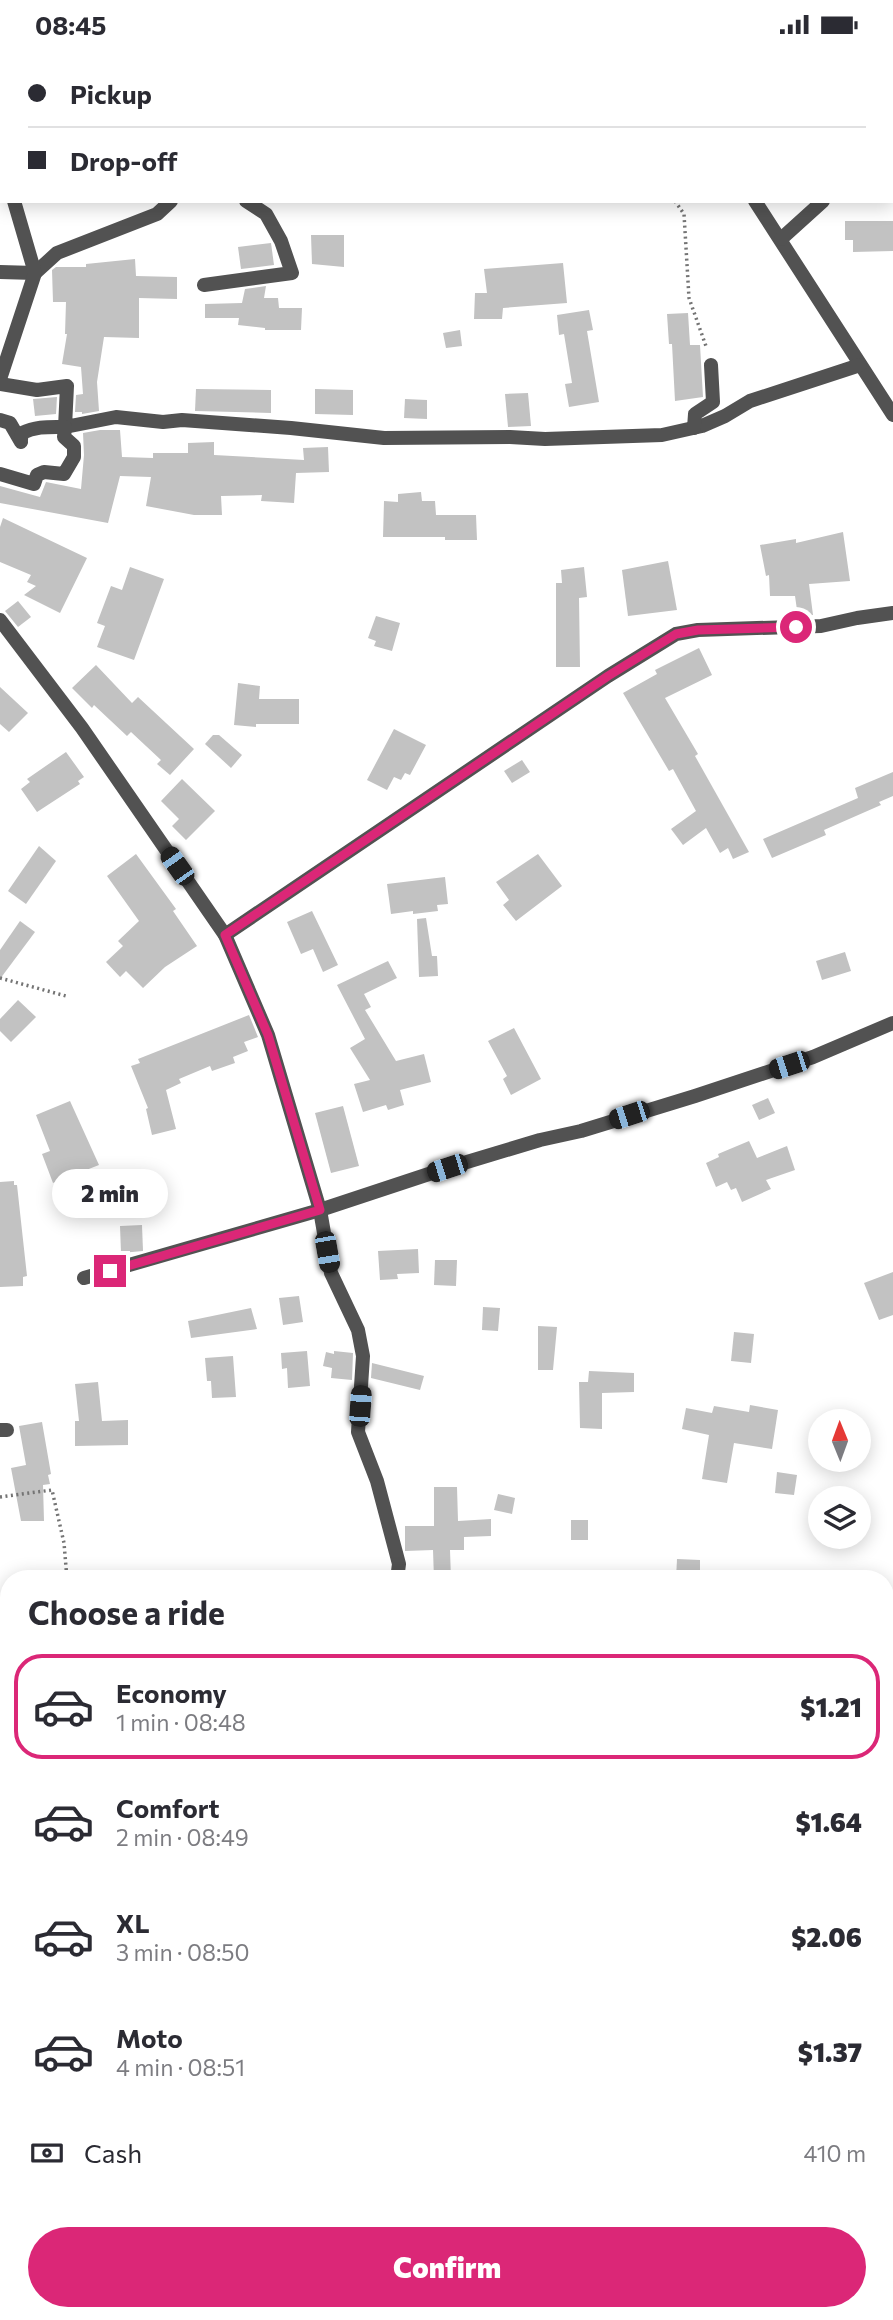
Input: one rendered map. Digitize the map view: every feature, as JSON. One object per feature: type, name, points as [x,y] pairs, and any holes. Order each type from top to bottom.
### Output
[{"type":"street","points":[[15,203],[35,273]]},
{"type":"street","points":[[0,379],[35,273],[57,253],[157,215],[169,203]]},
{"type":"street","points":[[204,285],[292,273],[281,241],[266,214],[249,203]]},
{"type":"street","points":[[756,203],[893,415]]},
{"type":"street","points":[[781,240],[822,203]]},
{"type":"street","points":[[0,272],[35,273]]},
{"type":"street","points":[[694,428],[695,414],[713,402],[711,365]]},
{"type":"street","points":[[0,420],[10,423],[21,443],[22,433],[42,426],[65,427],[116,417],[278,427],[384,438],[545,439],[662,435],[694,428],[725,417],[750,401],[860,365]]},
{"type":"street","points":[[0,384],[37,390],[67,386],[64,437],[74,446],[74,457],[64,474],[44,472],[37,475],[34,484],[0,474]]},
{"type":"street","points":[[225,935],[597,684],[676,634],[698,630],[821,626],[893,613]]},
{"type":"street","points":[[0,621],[82,728],[225,935],[268,1035],[320,1210],[331,1273],[358,1330],[363,1356],[358,1431],[377,1481],[399,1564],[398,1570]]},
{"type":"street","points":[[83,1278],[320,1210],[540,1140],[581,1131],[813,1057],[893,1023]]},
{"type":"path","points":[[676,203],[684,214],[689,298],[711,365]]},
{"type":"path","points":[[0,978],[66,996]]},
{"type":"path","points":[[0,1497],[52,1490],[64,1543],[66,1570]]},
{"type":"building","points":[[845,221],[893,221],[893,251],[853,252],[853,240],[845,240]]},
{"type":"building","points":[[311,235],[344,235],[344,267],[312,264]]},
{"type":"building","points":[[271,243],[274,265],[241,269],[238,247]]},
{"type":"building","points":[[135,259],[136,276],[177,277],[177,299],[139,298],[139,338],[104,337],[97,382],[99,411],[82,414],[75,412],[76,395],[83,394],[81,367],[62,364],[67,334],[66,302],[53,302],[52,270],[56,267],[86,267],[86,264]]},
{"type":"building","points":[[563,263],[567,303],[503,308],[502,319],[474,319],[475,293],[487,293],[484,269]]},
{"type":"building","points":[[266,286],[264,298],[278,298],[279,308],[302,308],[301,330],[265,330],[238,325],[239,318],[205,318],[205,304],[242,303],[245,289]]},
{"type":"building","points":[[589,310],[593,330],[587,331],[599,402],[569,407],[565,384],[572,383],[564,334],[559,335],[557,315]]},
{"type":"building","points":[[688,313],[690,345],[700,345],[703,397],[675,401],[672,344],[669,344],[667,314]]},
{"type":"building","points":[[460,330],[462,346],[446,348],[443,333]]},
{"type":"building","points":[[196,389],[271,390],[271,413],[195,411]]},
{"type":"building","points":[[315,389],[353,390],[353,415],[315,414]]},
{"type":"building","points":[[528,393],[531,426],[508,427],[505,394]]},
{"type":"building","points":[[57,397],[56,414],[35,416],[33,399]]},
{"type":"building","points":[[405,399],[427,400],[427,419],[404,418]]},
{"type":"building","points":[[120,430],[122,457],[153,458],[153,453],[188,453],[188,443],[214,442],[214,455],[304,460],[303,448],[328,447],[329,472],[296,473],[294,503],[261,501],[262,495],[221,496],[222,515],[194,515],[146,506],[151,477],[120,476],[108,523],[0,503],[0,486],[40,497],[46,482],[81,489],[83,433]]},
{"type":"building","points":[[421,492],[422,501],[435,501],[436,515],[476,515],[477,540],[383,537],[384,501],[398,502],[398,494]]},
{"type":"building","points":[[3,518],[87,558],[60,613],[24,595],[36,586],[27,582],[31,575],[0,562],[0,527]]},
{"type":"building","points":[[843,532],[850,581],[809,584],[813,615],[798,617],[795,596],[770,596],[769,575],[766,576],[760,545],[796,539],[796,543]]},
{"type":"building","points":[[668,561],[677,610],[628,616],[622,570]]},
{"type":"building","points":[[130,567],[164,579],[134,660],[97,647],[105,626],[97,623],[111,586],[122,590]]},
{"type":"building","points":[[584,567],[587,597],[579,598],[580,667],[556,667],[556,583],[562,583],[561,570]]},
{"type":"building","points":[[18,601],[31,617],[18,627],[5,611]]},
{"type":"building","points":[[376,616],[400,623],[392,651],[374,646],[376,641],[368,638]]},
{"type":"building","points":[[699,648],[712,675],[665,698],[698,754],[695,756],[749,852],[733,859],[728,848],[720,853],[706,828],[683,845],[671,829],[696,811],[673,769],[669,771],[623,693],[657,674],[655,670]]},
{"type":"building","points":[[96,665],[132,703],[138,697],[194,749],[170,775],[157,764],[161,760],[131,732],[127,736],[72,688]]},
{"type":"building","points":[[238,683],[260,686],[259,699],[299,699],[299,724],[256,724],[256,727],[234,725]]},
{"type":"building","points":[[0,687],[28,713],[9,732],[0,724]]},
{"type":"building","points":[[394,729],[426,745],[410,775],[405,773],[401,780],[394,777],[387,790],[367,780]]},
{"type":"building","points":[[213,735],[219,735],[242,755],[231,768],[205,744]]},
{"type":"building","points":[[66,752],[84,777],[78,781],[80,784],[37,812],[21,789],[30,782],[27,779]]},
{"type":"building","points":[[522,760],[530,772],[512,783],[504,771]]},
{"type":"building","points":[[893,772],[893,796],[879,802],[881,805],[824,830],[826,835],[772,858],[763,839],[858,798],[855,788]]},
{"type":"building","points":[[182,779],[215,811],[186,840],[172,826],[179,819],[161,801]]},
{"type":"building","points":[[39,846],[56,861],[26,904],[8,891]]},
{"type":"building","points":[[136,854],[176,909],[173,911],[197,946],[165,967],[143,988],[126,971],[120,977],[106,962],[123,946],[118,941],[139,921],[107,876]]},
{"type":"building","points":[[538,854],[562,886],[516,921],[503,905],[509,900],[496,882]]},
{"type":"building","points":[[445,877],[448,904],[437,905],[438,911],[391,914],[387,884]]},
{"type":"building","points":[[312,911],[338,965],[323,972],[313,949],[301,954],[287,922]]},
{"type":"building","points":[[426,918],[432,956],[437,956],[438,976],[419,977],[417,919]]},
{"type":"building","points":[[20,921],[35,932],[0,979],[0,950]]},
{"type":"building","points":[[845,952],[851,971],[822,980],[816,961]]},
{"type":"building","points":[[388,961],[397,978],[364,994],[371,1007],[365,1010],[396,1061],[424,1054],[431,1082],[400,1090],[404,1105],[388,1110],[386,1105],[363,1112],[354,1084],[370,1080],[350,1048],[365,1039],[337,985]]},
{"type":"building","points":[[18,1000],[36,1017],[11,1042],[0,1031],[0,1019]]},
{"type":"building","points":[[249,1015],[258,1037],[244,1042],[248,1051],[233,1057],[235,1063],[212,1071],[210,1066],[179,1079],[181,1083],[166,1090],[176,1129],[152,1135],[146,1109],[148,1108],[131,1066],[140,1063],[138,1059]]},
{"type":"building","points":[[514,1028],[541,1079],[511,1095],[503,1079],[507,1076],[488,1041]]},
{"type":"building","points":[[768,1098],[775,1113],[759,1120],[752,1105]]},
{"type":"building","points":[[70,1101],[99,1165],[53,1183],[42,1154],[50,1151],[36,1115]]},
{"type":"building","points":[[343,1106],[359,1166],[331,1173],[315,1113]]},
{"type":"building","points":[[749,1141],[757,1158],[787,1146],[795,1170],[766,1180],[771,1189],[742,1202],[736,1188],[731,1190],[727,1182],[716,1187],[706,1163],[719,1157],[718,1154]]},
{"type":"building","points":[[14,1181],[14,1185],[17,1185],[27,1276],[23,1277],[23,1286],[0,1287],[0,1182]]},
{"type":"building","points":[[142,1225],[143,1251],[121,1253],[120,1226]]},
{"type":"building","points":[[418,1249],[419,1273],[397,1274],[398,1279],[380,1280],[378,1251]]},
{"type":"building","points":[[435,1260],[457,1260],[456,1286],[434,1285]]},
{"type":"building","points":[[893,1272],[893,1315],[879,1320],[864,1283]]},
{"type":"building","points":[[299,1296],[303,1322],[283,1325],[279,1298]]},
{"type":"building","points":[[483,1307],[500,1308],[498,1331],[482,1330]]},
{"type":"building","points":[[251,1308],[257,1329],[191,1338],[188,1321]]},
{"type":"building","points":[[538,1326],[557,1327],[553,1370],[538,1370]]},
{"type":"building","points":[[734,1332],[754,1334],[751,1363],[731,1361]]},
{"type":"building","points":[[307,1351],[310,1386],[288,1388],[287,1368],[282,1369],[281,1353]]},
{"type":"building","points":[[334,1351],[353,1353],[352,1380],[331,1378],[332,1368],[323,1366],[326,1352],[334,1354]]},
{"type":"building","points":[[233,1356],[236,1397],[212,1398],[205,1358]]},
{"type":"building","points":[[372,1363],[424,1376],[420,1390],[371,1378]]},
{"type":"building","points":[[589,1371],[634,1373],[634,1392],[602,1393],[602,1429],[580,1428],[579,1382],[588,1382]]},
{"type":"building","points":[[98,1382],[102,1421],[128,1420],[128,1445],[75,1446],[75,1421],[79,1421],[75,1384]]},
{"type":"building","points":[[750,1405],[778,1410],[772,1449],[734,1443],[727,1483],[702,1479],[709,1435],[682,1429],[686,1408],[712,1413],[714,1406],[749,1412]]},
{"type":"building","points":[[42,1422],[51,1474],[48,1475],[50,1484],[43,1485],[44,1521],[21,1521],[11,1468],[26,1465],[19,1426]]},
{"type":"building","points":[[777,1472],[797,1475],[794,1495],[775,1493]]},
{"type":"building","points":[[434,1487],[457,1487],[458,1521],[491,1519],[491,1536],[464,1537],[464,1550],[450,1550],[451,1570],[434,1570],[433,1550],[405,1551],[405,1526],[434,1526]]},
{"type":"building","points":[[498,1494],[515,1498],[512,1514],[494,1510]]},
{"type":"building","points":[[571,1520],[588,1520],[588,1540],[571,1540]]},
{"type":"building","points":[[677,1559],[700,1560],[700,1570],[676,1570]]},
{"type":"route","points":[[110,1271],[320,1210],[268,1035],[225,935],[608,676],[676,634],[698,630],[796,627]]}]
